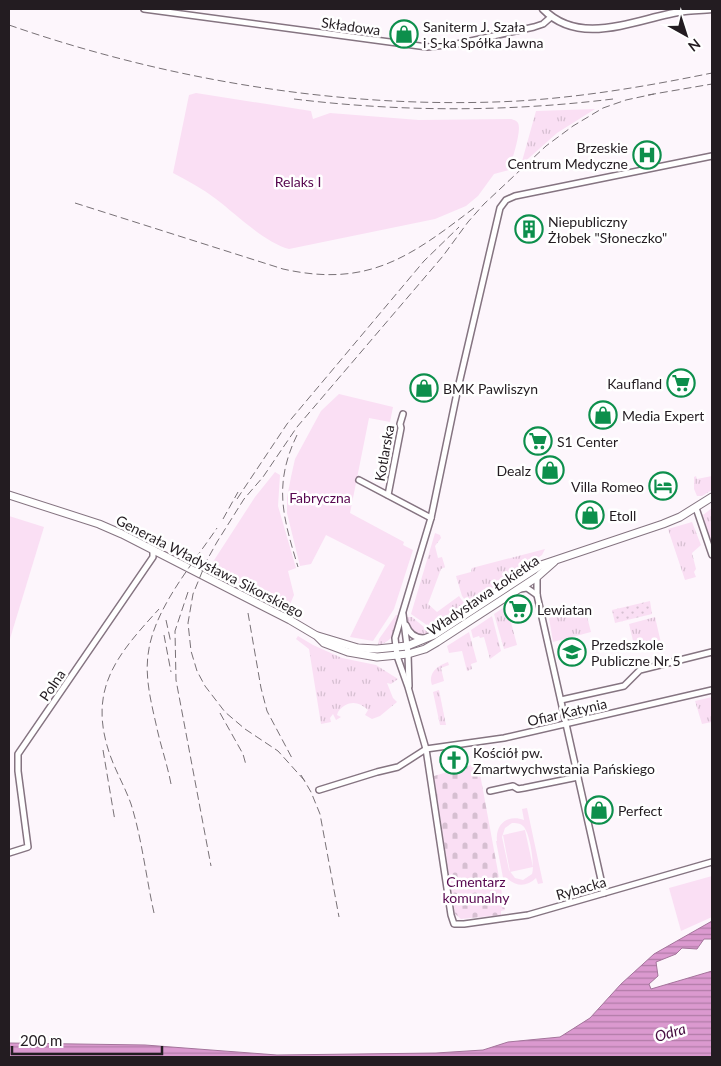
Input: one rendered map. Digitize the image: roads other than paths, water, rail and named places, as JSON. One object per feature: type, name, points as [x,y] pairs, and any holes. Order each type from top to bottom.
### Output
[{"type":"main road","name":"Generała Władysława Sikorskiego","points":[[9,495],[111,528],[321,636],[324,643],[348,652],[377,657],[396,652]]},
{"type":"main road","name":"Władysława Łokietka","points":[[408,650],[538,567],[582,550],[663,524],[696,508],[712,497]]},
{"type":"main road","name":"Władysława Łokietka","points":[[396,652],[425,649],[438,642],[537,577],[554,562]]},
{"type":"street","name":"Składowa","points":[[144,9],[427,47],[457,44],[534,27],[543,24],[551,17]]},
{"type":"street","points":[[543,9],[551,17],[581,28],[597,30],[686,11],[712,9]]},
{"type":"street","points":[[319,790],[398,767],[426,750],[396,652],[395,637],[431,518],[442,457],[500,208],[506,200],[515,196],[712,156]]},
{"type":"street","name":"Kotlarska","points":[[388,495],[403,414]]},
{"type":"street","points":[[359,480],[431,518]]},
{"type":"street","points":[[696,508],[712,555]]},
{"type":"street","name":"Polna","points":[[9,853],[28,847],[18,771],[18,754],[151,559],[153,549]]},
{"type":"street","points":[[537,577],[537,595],[604,893]]},
{"type":"street","points":[[519,588],[527,588],[537,595]]},
{"type":"street","points":[[403,614],[408,650],[408,687]]},
{"type":"street","points":[[404,622],[408,631],[414,636],[429,638]]},
{"type":"street","points":[[561,700],[624,686],[640,670],[712,652]]},
{"type":"street","name":"Ofiar Katynia","points":[[426,750],[504,738],[712,690]]},
{"type":"street","name":"Rybacka","points":[[426,750],[451,915],[454,924],[528,915],[712,862]]},
{"type":"street","points":[[490,791],[513,786],[518,789],[578,777]]},
{"type":"water","name":"Odra","points":[[712,921],[712,939],[704,939],[697,949],[682,948],[676,954],[656,962],[658,976],[649,984],[651,989],[712,971],[712,1057],[9,1057],[9,1043],[145,1045],[277,1055],[436,1053],[483,1050],[508,1042],[560,1037],[590,1018],[621,984],[654,954]]},
{"type":"railway","points":[[9,25],[70,45],[132,62],[196,76],[324,96],[389,101],[454,103],[567,97],[712,73]]},
{"type":"railway","points":[[648,95],[712,84]]},
{"type":"railway","points":[[305,781],[278,751],[245,729],[225,712],[205,686],[197,671],[191,651],[188,623],[193,594],[207,560],[244,499],[263,477],[297,427],[443,256],[484,204],[546,146],[573,126],[603,108],[626,100],[654,94]]},
{"type":"railway","points":[[294,99],[374,106],[454,109],[533,106],[613,99]]},
{"type":"railway","points":[[75,203],[283,269],[313,274],[340,274],[364,271],[386,264],[408,254],[429,241],[474,208]]},
{"type":"railway","points":[[237,499],[287,424],[424,261],[459,227]]},
{"type":"railway","points":[[297,435],[285,470],[283,501],[288,532],[298,567]]},
{"type":"railway","points":[[223,519],[238,492]]},
{"type":"railway","points":[[171,784],[150,699],[147,672],[151,638],[157,621],[175,588],[217,528]]},
{"type":"railway","points":[[188,592],[175,631],[176,680],[211,866]]},
{"type":"railway","points":[[154,913],[135,817],[129,798],[110,755],[104,732],[102,711],[104,692],[110,674],[130,642],[159,609]]},
{"type":"railway","points":[[248,613],[261,688],[267,711],[293,760]]},
{"type":"railway","points":[[166,620],[171,643]]},
{"type":"railway","points":[[164,635],[171,672]]},
{"type":"railway","points":[[220,713],[243,754],[246,765]]},
{"type":"railway","points":[[103,750],[115,821]]},
{"type":"railway","points":[[301,775],[311,792],[320,814],[339,917]]},
{"type":"place","name":"Saniterm J. Szała i S-ka Spółka Jawna","points":[[404,34]]},
{"type":"place","name":"Brzeskie Centrum Medyczne","points":[[647,155]]},
{"type":"place","name":"Niepubliczny Żłobek \"Słoneczko\"","points":[[529,229]]},
{"type":"place","name":"Kaufland","points":[[681,383]]},
{"type":"place","name":"BMK Pawliszyn","points":[[424,388]]},
{"type":"place","name":"Media Expert","points":[[603,415]]},
{"type":"place","name":"S1 Center","points":[[538,441]]},
{"type":"place","name":"Dealz","points":[[550,470]]},
{"type":"place","name":"Villa Romeo","points":[[663,486]]},
{"type":"place","name":"Etoll","points":[[590,515]]},
{"type":"place","name":"Lewiatan","points":[[518,609]]},
{"type":"place","name":"Przedszkole Publiczne Nr 5","points":[[572,652]]},
{"type":"place","name":"Kościół pw. Zmartwychwstania Pańskiego","points":[[454,760]]},
{"type":"place","name":"Perfect","points":[[599,810]]},
{"type":"park label","name":"Relaks I","points":[[298,181]]},
{"type":"park label","name":"Fabryczna","points":[[320,497]]},
{"type":"park label","name":"Cmentarz komunalny","points":[[476,890]]}]
